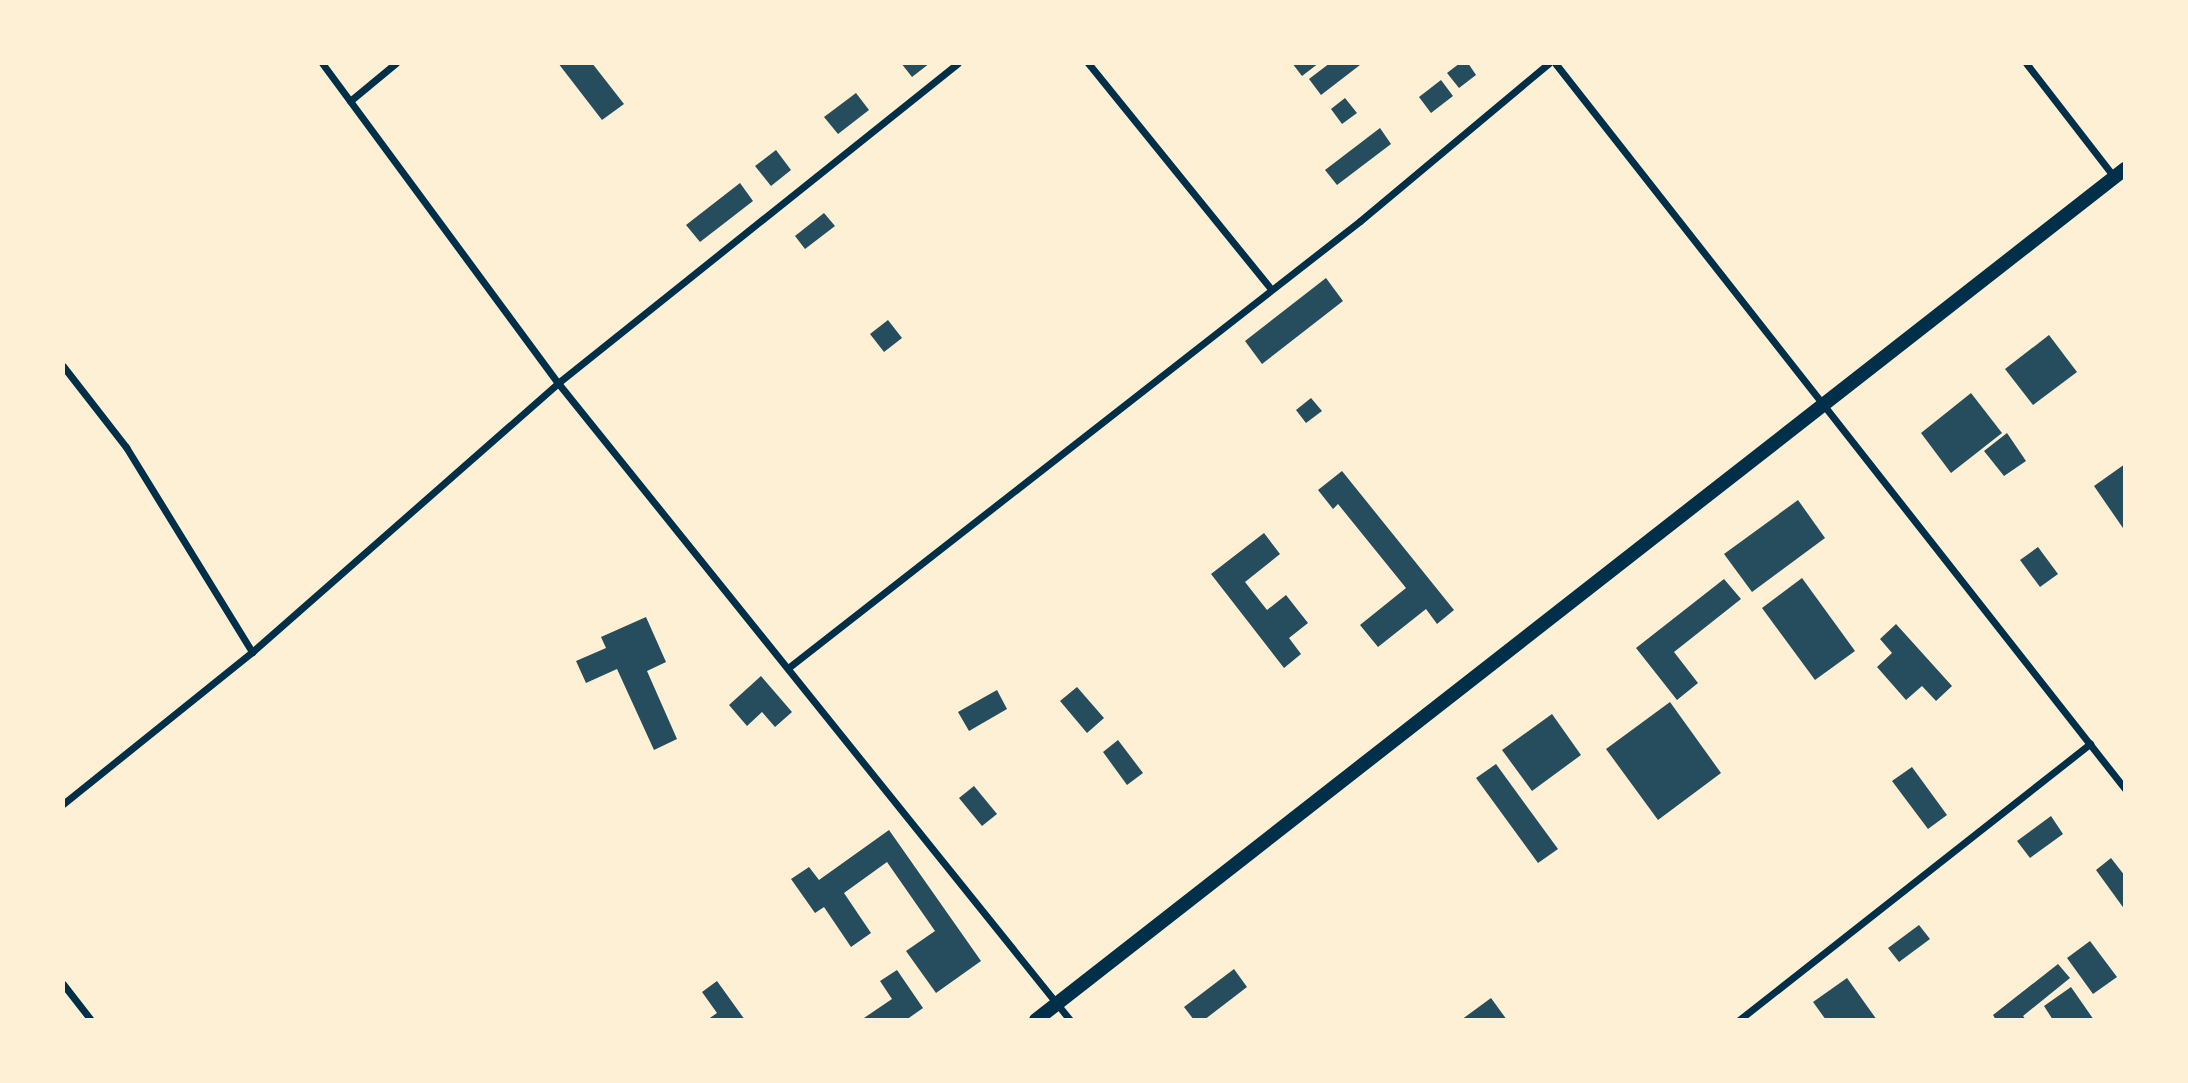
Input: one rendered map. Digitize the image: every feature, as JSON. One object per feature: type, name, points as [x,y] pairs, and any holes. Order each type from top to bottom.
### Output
[{"type":"main road","points":[[1035,1020],[2119,173]]},
{"type":"street","points":[[322,63],[558,383],[1070,1020]]},
{"type":"street","points":[[350,101],[396,63]]},
{"type":"street","points":[[63,804],[252,652],[558,383],[958,63]]},
{"type":"street","points":[[1088,63],[1270,288]]},
{"type":"street","points":[[788,668],[1270,288],[1360,221],[1549,63]]},
{"type":"street","points":[[1555,63],[2125,789]]},
{"type":"street","points":[[2026,63],[2119,173]]},
{"type":"street","points":[[63,366],[126,447],[252,652]]},
{"type":"street","points":[[1739,1020],[2090,744]]},
{"type":"street","points":[[63,984],[91,1020]]},
{"type":"building","points":[[558,63],[592,63],[624,104],[602,120]]},
{"type":"building","points":[[901,63],[930,63],[912,77]]},
{"type":"building","points":[[1292,63],[1319,63],[1302,76]]},
{"type":"building","points":[[1330,63],[1360,65],[1321,95],[1309,79]]},
{"type":"building","points":[[1460,63],[1468,63],[1476,75],[1459,88],[1447,73]]},
{"type":"building","points":[[1441,80],[1453,96],[1431,113],[1419,97]]},
{"type":"building","points":[[856,93],[869,110],[838,134],[824,117]]},
{"type":"building","points":[[1345,98],[1357,113],[1342,124],[1331,109]]},
{"type":"building","points":[[1380,128],[1391,144],[1337,185],[1325,170]]},
{"type":"building","points":[[776,150],[791,170],[771,186],[755,166]]},
{"type":"building","points":[[740,183],[753,201],[700,242],[686,225]]},
{"type":"building","points":[[824,213],[835,226],[805,249],[795,236]]},
{"type":"building","points":[[1326,278],[1343,301],[1262,364],[1245,341]]},
{"type":"building","points":[[888,320],[902,338],[884,352],[870,334]]},
{"type":"building","points":[[2049,335],[2077,372],[2033,405],[2005,369]]},
{"type":"building","points":[[1971,393],[2002,433],[1951,473],[1921,433]]},
{"type":"building","points":[[1311,398],[1322,411],[1306,423],[1296,410]]},
{"type":"building","points":[[2007,433],[2026,461],[2004,476],[1984,451]]},
{"type":"building","points":[[2125,464],[2125,531],[2094,486]]},
{"type":"building","points":[[1342,471],[1454,610],[1437,624],[1426,609],[1378,647],[1360,625],[1406,588],[1338,504],[1333,509],[1318,490]]},
{"type":"building","points":[[1798,500],[1825,538],[1752,592],[1724,554]]},
{"type":"building","points":[[1264,533],[1280,554],[1245,582],[1267,610],[1286,595],[1308,623],[1289,638],[1301,654],[1284,668],[1211,574]]},
{"type":"building","points":[[2038,547],[2058,574],[2040,587],[2020,560]]},
{"type":"building","points":[[1802,578],[1855,651],[1815,680],[1762,608]]},
{"type":"building","points":[[1724,579],[1741,599],[1674,652],[1698,683],[1677,700],[1636,648]]},
{"type":"building","points":[[646,617],[666,662],[647,671],[677,739],[654,750],[617,669],[586,683],[576,661],[606,648],[601,637]]},
{"type":"building","points":[[1896,624],[1952,686],[1936,701],[1922,686],[1906,700],[1877,667],[1892,653],[1880,639]]},
{"type":"building","points":[[761,676],[792,712],[775,727],[762,712],[747,726],[729,705]]},
{"type":"building","points":[[1077,687],[1104,718],[1087,733],[1060,701]]},
{"type":"building","points":[[997,690],[1007,709],[969,731],[958,712]]},
{"type":"building","points":[[1670,702],[1721,773],[1658,820],[1606,749]]},
{"type":"building","points":[[1552,714],[1581,755],[1532,791],[1502,750]]},
{"type":"building","points":[[1118,740],[1143,773],[1127,785],[1103,752]]},
{"type":"building","points":[[1496,764],[1558,849],[1538,863],[1476,778]]},
{"type":"building","points":[[1912,767],[1947,815],[1928,829],[1892,781]]},
{"type":"building","points":[[974,786],[997,814],[982,826],[959,798]]},
{"type":"building","points":[[2051,816],[2063,834],[2030,858],[2017,841]]},
{"type":"building","points":[[889,830],[981,961],[936,993],[906,951],[935,931],[887,862],[844,893],[871,933],[851,947],[824,907],[815,913],[791,879],[809,867],[819,880]]},
{"type":"building","points":[[2111,858],[2125,876],[2125,910],[2096,870]]},
{"type":"building","points":[[1919,925],[1930,939],[1899,962],[1888,948]]},
{"type":"building","points":[[2090,941],[2117,977],[2093,994],[2067,958]]},
{"type":"building","points":[[2058,964],[2070,978],[2023,1016],[2026,1020],[1996,1020],[1993,1015]]},
{"type":"building","points":[[1234,969],[1247,987],[1204,1020],[1194,1020],[1184,1007]]},
{"type":"building","points":[[897,970],[923,1008],[906,1020],[861,1020],[892,999],[880,981]]},
{"type":"building","points":[[1847,978],[1877,1020],[1826,1020],[1813,1002]]},
{"type":"building","points":[[717,981],[745,1020],[707,1020],[717,1013],[702,992]]},
{"type":"building","points":[[2071,987],[2094,1020],[2053,1020],[2044,1006]]},
{"type":"building","points":[[1491,998],[1507,1020],[1461,1020]]}]
